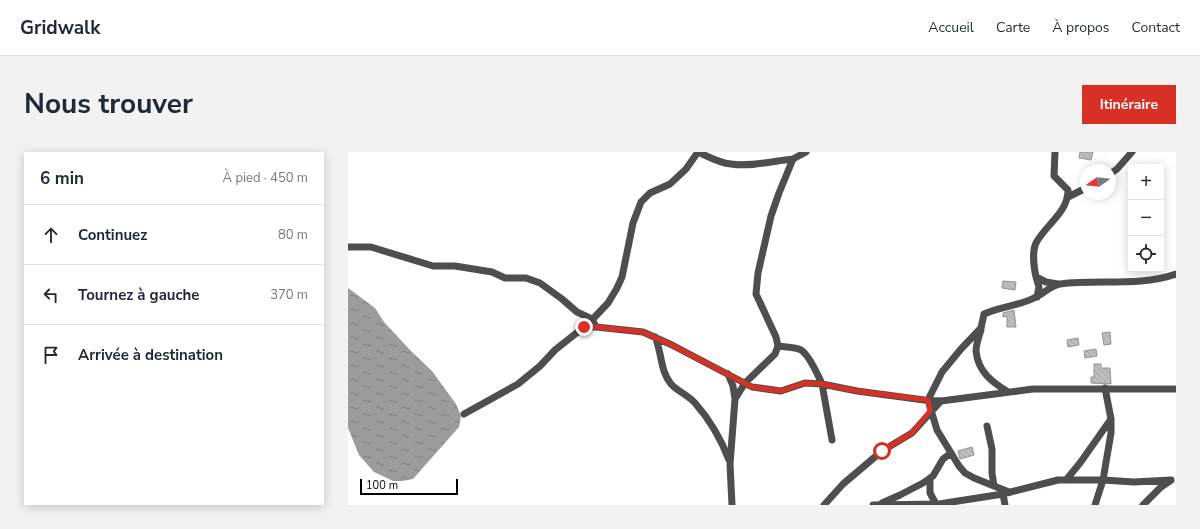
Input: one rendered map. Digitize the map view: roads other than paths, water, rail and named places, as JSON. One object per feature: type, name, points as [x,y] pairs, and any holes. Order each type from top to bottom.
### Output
[{"type":"street","points":[[464,414],[518,384],[540,366],[555,350],[584,327],[608,303],[622,277],[633,223],[641,202],[650,193],[670,184],[686,169],[698,152],[715,160],[731,164],[748,164],[793,159],[806,152]]},
{"type":"street","points":[[1036,297],[1039,287],[1034,259],[1036,244],[1056,219],[1068,197],[1068,190],[1054,176],[1055,152]]},
{"type":"street","points":[[1116,169],[1132,152]]},
{"type":"street","points":[[735,399],[745,384],[775,354],[778,346],[776,337],[756,294],[758,274],[771,216],[793,159]]},
{"type":"street","points":[[1068,197],[1080,191]]},
{"type":"street","points":[[348,247],[371,247],[433,266],[455,266],[486,271],[505,278],[526,278],[540,284],[562,299],[577,312],[592,319],[596,327]]},
{"type":"street","points":[[1036,277],[1046,282],[1058,284],[1154,280],[1176,274]]},
{"type":"street","points":[[1008,392],[992,382],[985,374],[976,352],[984,314],[1023,303],[1058,284]]},
{"type":"street","points":[[584,327],[643,332],[672,345],[752,387],[781,391],[805,383],[822,384],[857,391],[928,400],[941,400],[1033,389],[1176,389]]},
{"type":"street","points":[[981,328],[942,372],[928,400],[930,411],[937,430],[959,466],[965,473],[1006,493]]},
{"type":"street","points":[[655,337],[660,349],[662,364],[670,383],[694,402],[720,439],[730,464]]},
{"type":"street","points":[[778,346],[800,350],[819,376],[822,384],[832,440]]},
{"type":"street","points":[[728,374],[735,399],[730,464],[732,505]]},
{"type":"street","points":[[1096,505],[1103,480],[1112,433],[1105,388]]},
{"type":"street","points":[[824,505],[843,484],[882,451],[912,433],[941,400]]},
{"type":"street","points":[[1066,480],[1080,464],[1111,419]]},
{"type":"street","points":[[987,426],[992,449],[992,473],[994,486]]},
{"type":"street","points":[[877,505],[900,495],[933,476],[943,459],[951,453]]},
{"type":"street","points":[[930,478],[930,493],[936,504]]},
{"type":"street","points":[[873,505],[958,503],[1058,480],[1134,482],[1174,480]]},
{"type":"street","points":[[1142,505],[1160,488],[1174,480]]},
{"type":"street","points":[[1005,505],[1006,493]]},
{"type":"water","points":[[348,288],[375,308],[384,322],[432,371],[456,404],[461,416],[459,427],[413,479],[393,481],[374,472],[359,455],[348,428]]}]
